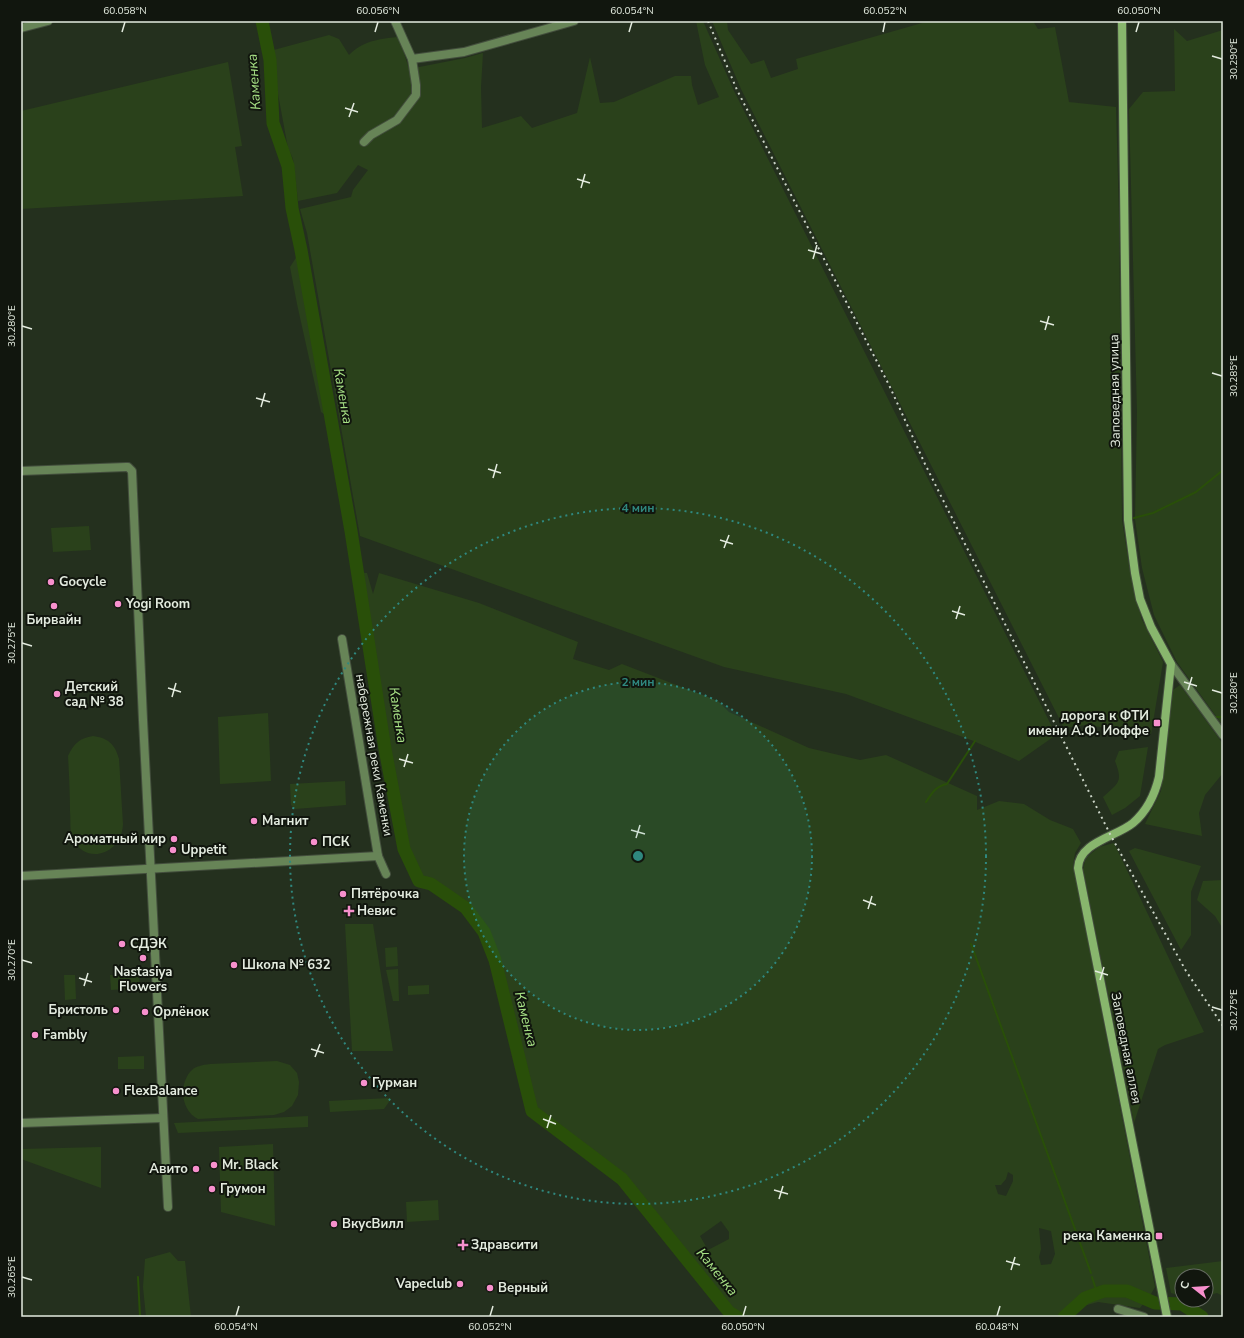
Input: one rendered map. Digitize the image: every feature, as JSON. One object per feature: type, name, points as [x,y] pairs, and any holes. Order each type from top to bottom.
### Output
[{"type":"street","points":[[21,28],[48,21]]},
{"type":"street","points":[[364,142],[371,135],[396,120],[416,95],[412,59],[395,21]]},
{"type":"street","points":[[412,59],[464,52],[574,21]]},
{"type":"street","name":"Заповедная улица","points":[[1122,21],[1128,520],[1135,573],[1140,599],[1151,627],[1171,664],[1223,735]]},
{"type":"street","points":[[21,471],[126,467],[132,471],[168,1207]]},
{"type":"street","name":"набережная реки Каменки","points":[[342,639],[378,856],[386,874]]},
{"type":"street","name":"Заповедная аллея","points":[[1166,1315],[1078,868],[1078,861],[1082,853],[1089,847],[1134,822],[1148,805],[1156,789],[1159,777],[1171,664]]},
{"type":"street","points":[[21,876],[378,856]]},
{"type":"street","points":[[21,1123],[163,1118]]},
{"type":"street","points":[[1118,1309],[1144,1317]]},
{"type":"green space","points":[[696,21],[703,21],[734,91],[1056,735],[1019,761],[971,740],[846,694],[724,667],[360,536],[307,233],[300,209],[351,197],[353,190],[368,170],[358,165],[337,193],[298,201],[293,159],[288,148],[270,51],[329,35],[339,39],[349,55],[354,50],[365,44],[397,37],[400,40],[409,69],[483,53],[481,87],[482,128],[521,116],[532,128],[577,113],[590,57],[600,103],[614,102],[675,76],[691,76],[698,105],[719,97],[705,65]]},
{"type":"green space","points":[[712,21],[727,21],[728,30],[751,64],[764,60],[771,78],[798,69],[796,59],[929,21],[1033,21],[1038,29],[1055,27],[1069,102],[1116,107],[1119,217],[1122,520],[1130,571],[1142,620],[1163,662],[1151,734],[1086,725],[1064,728],[741,89]]},
{"type":"green space","points":[[1174,29],[1187,41],[1223,30],[1223,726],[1177,662],[1154,615],[1142,568],[1135,519],[1137,412],[1129,109],[1143,92],[1175,91]]},
{"type":"green space","points":[[228,62],[242,146],[235,147],[243,196],[21,209],[21,111]]},
{"type":"green space","points":[[301,250],[331,419],[321,412],[290,267]]},
{"type":"green space","points":[[89,526],[91,550],[53,552],[51,528]]},
{"type":"green space","points":[[356,572],[367,573],[373,594],[379,573],[479,603],[578,642],[573,659],[609,670],[622,664],[718,701],[729,712],[809,748],[860,760],[886,755],[977,796],[977,810],[999,801],[1024,804],[1050,820],[1073,829],[1081,843],[1075,853],[1073,865],[1155,1287],[1151,1294],[1140,1308],[1098,1302],[1080,1307],[1069,1317],[759,1317],[734,1313],[626,1177],[535,1113],[503,981],[488,928],[466,908],[431,884],[419,881],[404,849],[385,749]],"holes":[[[1008,1172],[1013,1175],[1013,1181],[1006,1196],[998,1194],[995,1185],[1001,1185],[1006,1179]],[[721,1221],[729,1232],[729,1239],[708,1250],[700,1236]],[[1039,1228],[1051,1231],[1055,1254],[1051,1264],[1041,1265],[1039,1257],[1041,1249]]]},
{"type":"green space","points":[[1180,685],[1223,744],[1223,773],[1205,795],[1199,813],[1202,836],[1145,824],[1161,791],[1173,690]]},
{"type":"green space","points":[[268,713],[271,781],[220,784],[218,717]]},
{"type":"green space","points":[[93,736],[107,740],[115,749],[119,759],[123,824],[117,843],[102,853],[94,854],[86,852],[79,847],[73,839],[71,833],[68,756],[78,742],[84,738]]},
{"type":"green space","points":[[1148,747],[1140,796],[1125,808],[1112,815],[1103,797],[1118,782],[1119,774],[1115,761],[1119,751]]},
{"type":"green space","points":[[345,781],[346,805],[295,809],[291,805],[290,784]]},
{"type":"green space","points":[[1114,843],[1204,1032],[1165,1045],[1158,1049],[1134,1123],[1083,869],[1086,858],[1099,847]]},
{"type":"green space","points":[[1135,848],[1201,866],[1191,892],[1191,935],[1181,950],[1129,851]]},
{"type":"green space","points":[[1223,880],[1223,929],[1215,916],[1197,900],[1203,881]]},
{"type":"green space","points":[[345,924],[373,924],[393,1051],[352,1051]]},
{"type":"green space","points":[[397,947],[398,966],[386,967],[385,948]]},
{"type":"green space","points":[[398,969],[399,1001],[393,1001],[386,970]]},
{"type":"green space","points":[[139,974],[140,988],[111,990],[110,975]]},
{"type":"green space","points":[[64,975],[75,975],[76,999],[65,1000]]},
{"type":"green space","points":[[429,985],[429,994],[408,995],[408,986]]},
{"type":"green space","points":[[144,1056],[144,1069],[118,1069],[118,1057]]},
{"type":"green space","points":[[277,1061],[290,1065],[297,1073],[299,1082],[298,1095],[292,1106],[284,1112],[274,1115],[198,1119],[188,1110],[185,1105],[183,1091],[186,1078],[196,1067],[210,1064]]},
{"type":"green space","points":[[391,1099],[384,1109],[330,1112],[329,1101]]},
{"type":"green space","points":[[308,1116],[308,1127],[178,1133],[174,1123]]},
{"type":"green space","points":[[273,1144],[275,1226],[221,1212],[219,1147]]},
{"type":"green space","points":[[101,1147],[101,1188],[21,1159],[21,1149]]},
{"type":"green space","points":[[438,1200],[439,1220],[407,1222],[406,1202]]},
{"type":"green space","points":[[170,1252],[178,1261],[185,1261],[191,1317],[146,1317],[143,1287],[145,1259]]},
{"type":"green space","points":[[1223,1261],[1223,1296],[1217,1293],[1214,1294],[1214,1268],[1174,1268],[1174,1294],[1171,1293],[1166,1268]]},
{"type":"waterway","name":"Каменка","points":[[262,21],[270,60],[273,123],[288,166],[292,208],[301,250],[351,531],[385,749],[404,849],[419,881],[431,884],[466,908],[484,932],[495,960],[532,1111],[622,1179],[729,1312],[737,1317]]},
{"type":"waterway","points":[[1130,519],[1153,513],[1196,492],[1223,470]]},
{"type":"waterway","points":[[1213,717],[1223,717]]},
{"type":"waterway","points":[[926,802],[937,788],[947,784],[975,741]]},
{"type":"waterway","points":[[971,944],[1091,1273]]},
{"type":"waterway","points":[[138,1277],[140,1317]]},
{"type":"waterway","points":[[1092,1277],[1097,1293]]},
{"type":"waterway","name":"Каменка","points":[[1064,1317],[1085,1298],[1104,1291],[1127,1291],[1155,1303],[1182,1304],[1202,1317]]},
{"type":"railway","points":[[708,21],[737,90],[889,385],[925,464],[1111,836],[1186,971],[1223,1026]]},
{"type":"place","name":"Gocycle","points":[[51,582]]},
{"type":"place","name":"Yogi Room","points":[[118,604]]},
{"type":"place","name":"Бирвайн","points":[[54,606]]},
{"type":"place","name":"Детский сад № 38","points":[[57,694]]},
{"type":"place","name":"дорога к ФТИ имени А.Ф. Иоффе","points":[[1157,723]]},
{"type":"place","name":"Магнит","points":[[254,821]]},
{"type":"place","name":"Ароматный мир","points":[[174,839]]},
{"type":"place","name":"ПСК","points":[[314,842]]},
{"type":"place","name":"Uppetit","points":[[173,850]]},
{"type":"place","name":"Пятёрочка","points":[[343,894]]},
{"type":"place","name":"Невис","points":[[349,911]]},
{"type":"place","name":"СДЭК","points":[[122,944]]},
{"type":"place","name":"Nastasiya Flowers","points":[[143,958]]},
{"type":"place","name":"Школа № 632","points":[[234,965]]},
{"type":"place","name":"Бристоль","points":[[116,1010]]},
{"type":"place","name":"Орлёнок","points":[[145,1012]]},
{"type":"place","name":"Fambly","points":[[35,1035]]},
{"type":"place","name":"Гурман","points":[[364,1083]]},
{"type":"place","name":"FlexBalance","points":[[116,1091]]},
{"type":"place","name":"Mr. Black","points":[[214,1165]]},
{"type":"place","name":"Авито","points":[[196,1169]]},
{"type":"place","name":"Грумон","points":[[212,1189]]},
{"type":"place","name":"ВкусВилл","points":[[334,1224]]},
{"type":"place","name":"река Каменка","points":[[1159,1236]]},
{"type":"place","name":"Здравсити","points":[[463,1245]]},
{"type":"place","name":"Vapeclub","points":[[460,1284]]},
{"type":"place","name":"Верный","points":[[490,1288]]}]
